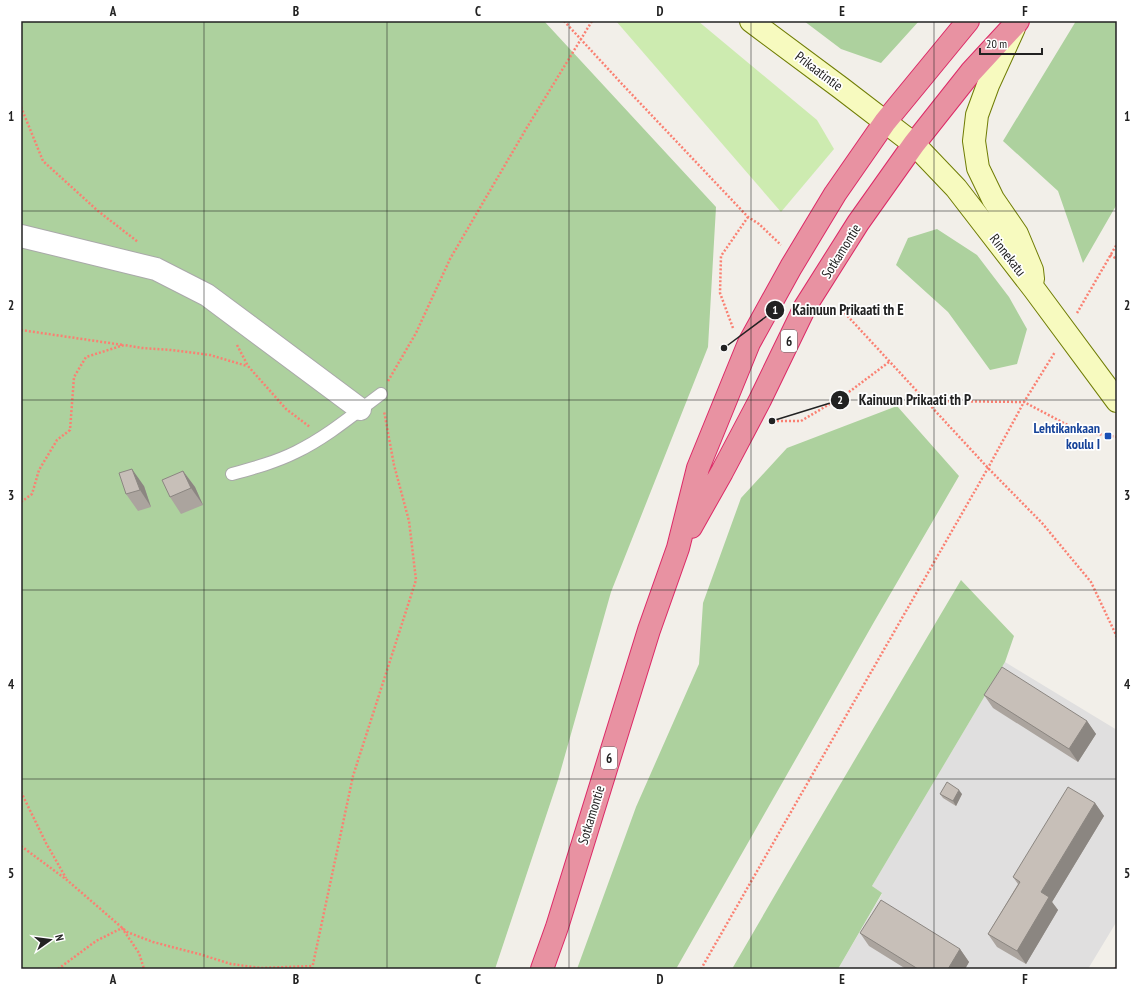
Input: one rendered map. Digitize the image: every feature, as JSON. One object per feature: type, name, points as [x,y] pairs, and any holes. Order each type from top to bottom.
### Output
[{"type":"highway","name":"Sotkamontie","points":[[542,969],[557,927],[649,630],[678,548],[698,468],[748,343],[835,194],[885,122],[968,21]]},
{"type":"highway","name":"Sotkamontie","points":[[678,548],[722,472],[760,400],[805,307],[858,223],[914,144],[971,72],[1017,22]]},
{"type":"street","name":"Prikaatintie","points":[[751,21],[885,122]]},
{"type":"street","points":[[1017,22],[988,85],[977,114],[974,142],[978,168],[993,199],[1017,234],[1032,270],[1034,289]]},
{"type":"street","name":"Rinnekatu","points":[[885,122],[914,144],[956,188],[1034,289],[1117,401]]},
{"type":"street","points":[[21,236],[148,267],[162,272],[207,295],[360,409]]},
{"type":"lane","points":[[232,474],[271,462],[296,452],[323,437],[381,394]]},
{"type":"path","points":[[564,21],[748,217],[759,224],[785,248]]},
{"type":"path","points":[[21,846],[67,880],[127,932],[153,942],[231,964],[261,968],[312,967],[353,776],[416,580],[409,521],[394,465],[381,394],[416,333],[450,259],[526,129],[592,21]]},
{"type":"path","points":[[730,335],[734,328],[720,292],[721,256],[748,217]]},
{"type":"path","points":[[1077,314],[1117,244]]},
{"type":"path","points":[[1110,255],[1117,260]]},
{"type":"path","points":[[842,310],[988,468],[1042,523],[1091,582],[1117,637]]},
{"type":"path","points":[[21,330],[142,348],[210,355],[248,366]]},
{"type":"path","points":[[21,502],[32,494],[39,470],[57,440],[70,430],[74,377],[86,357],[124,345]]},
{"type":"path","points":[[701,969],[988,468],[1024,402],[1057,349]]},
{"type":"path","points":[[772,421],[801,421],[845,395],[889,362]]},
{"type":"path","points":[[926,401],[1024,402],[1079,431],[1117,437]]},
{"type":"path","points":[[21,792],[46,843],[67,880]]},
{"type":"path","points":[[58,969],[96,941],[122,928]]},
{"type":"path","points":[[122,928],[140,953],[144,969]]},
{"type":"path","points":[[1115,969],[1117,965]]},
{"type":"shaded area","points":[[1005,662],[1117,730],[1117,921],[1088,969],[838,969],[882,894],[872,886]]},
{"type":"green space","points":[[21,21],[544,21],[716,207],[708,347],[611,592],[558,780],[495,969],[21,969]]},
{"type":"green space","points":[[616,21],[698,21],[817,120],[834,149],[781,212]]},
{"type":"green space","points":[[804,21],[919,21],[881,63],[841,49]]},
{"type":"green space","points":[[1076,21],[1117,21],[1117,204],[1083,263],[1058,191],[1003,141]]},
{"type":"green space","points":[[937,229],[977,255],[1009,297],[1027,329],[1017,364],[990,370],[948,312],[896,265],[908,238]]},
{"type":"green space","points":[[897,406],[959,476],[676,969],[577,969],[636,807],[699,664],[703,603],[741,498],[787,448]]},
{"type":"green space","points":[[961,580],[1014,636],[1005,662],[872,886],[882,893],[838,969],[732,969],[786,876]]},
{"type":"building","points":[[132,469],[140,490],[126,494],[119,473]]},
{"type":"building","points":[[183,471],[191,488],[170,497],[162,480]]},
{"type":"building","points":[[1002,667],[1087,721],[1069,749],[984,695]]},
{"type":"building","points":[[947,782],[959,790],[953,801],[940,794]]},
{"type":"building","points":[[1068,787],[1095,803],[1041,892],[1049,897],[1017,951],[988,934],[1020,882],[1013,877]]},
{"type":"building","points":[[881,900],[960,949],[948,969],[918,969],[860,933]]},
{"type":"place","name":"Kainuun Prikaati th E","points":[[724,348]]},
{"type":"place","name":"Kainuun Prikaati th P","points":[[772,421]]},
{"type":"place","name":"Lehtikankaan koulu I","points":[[1108,436]]}]
